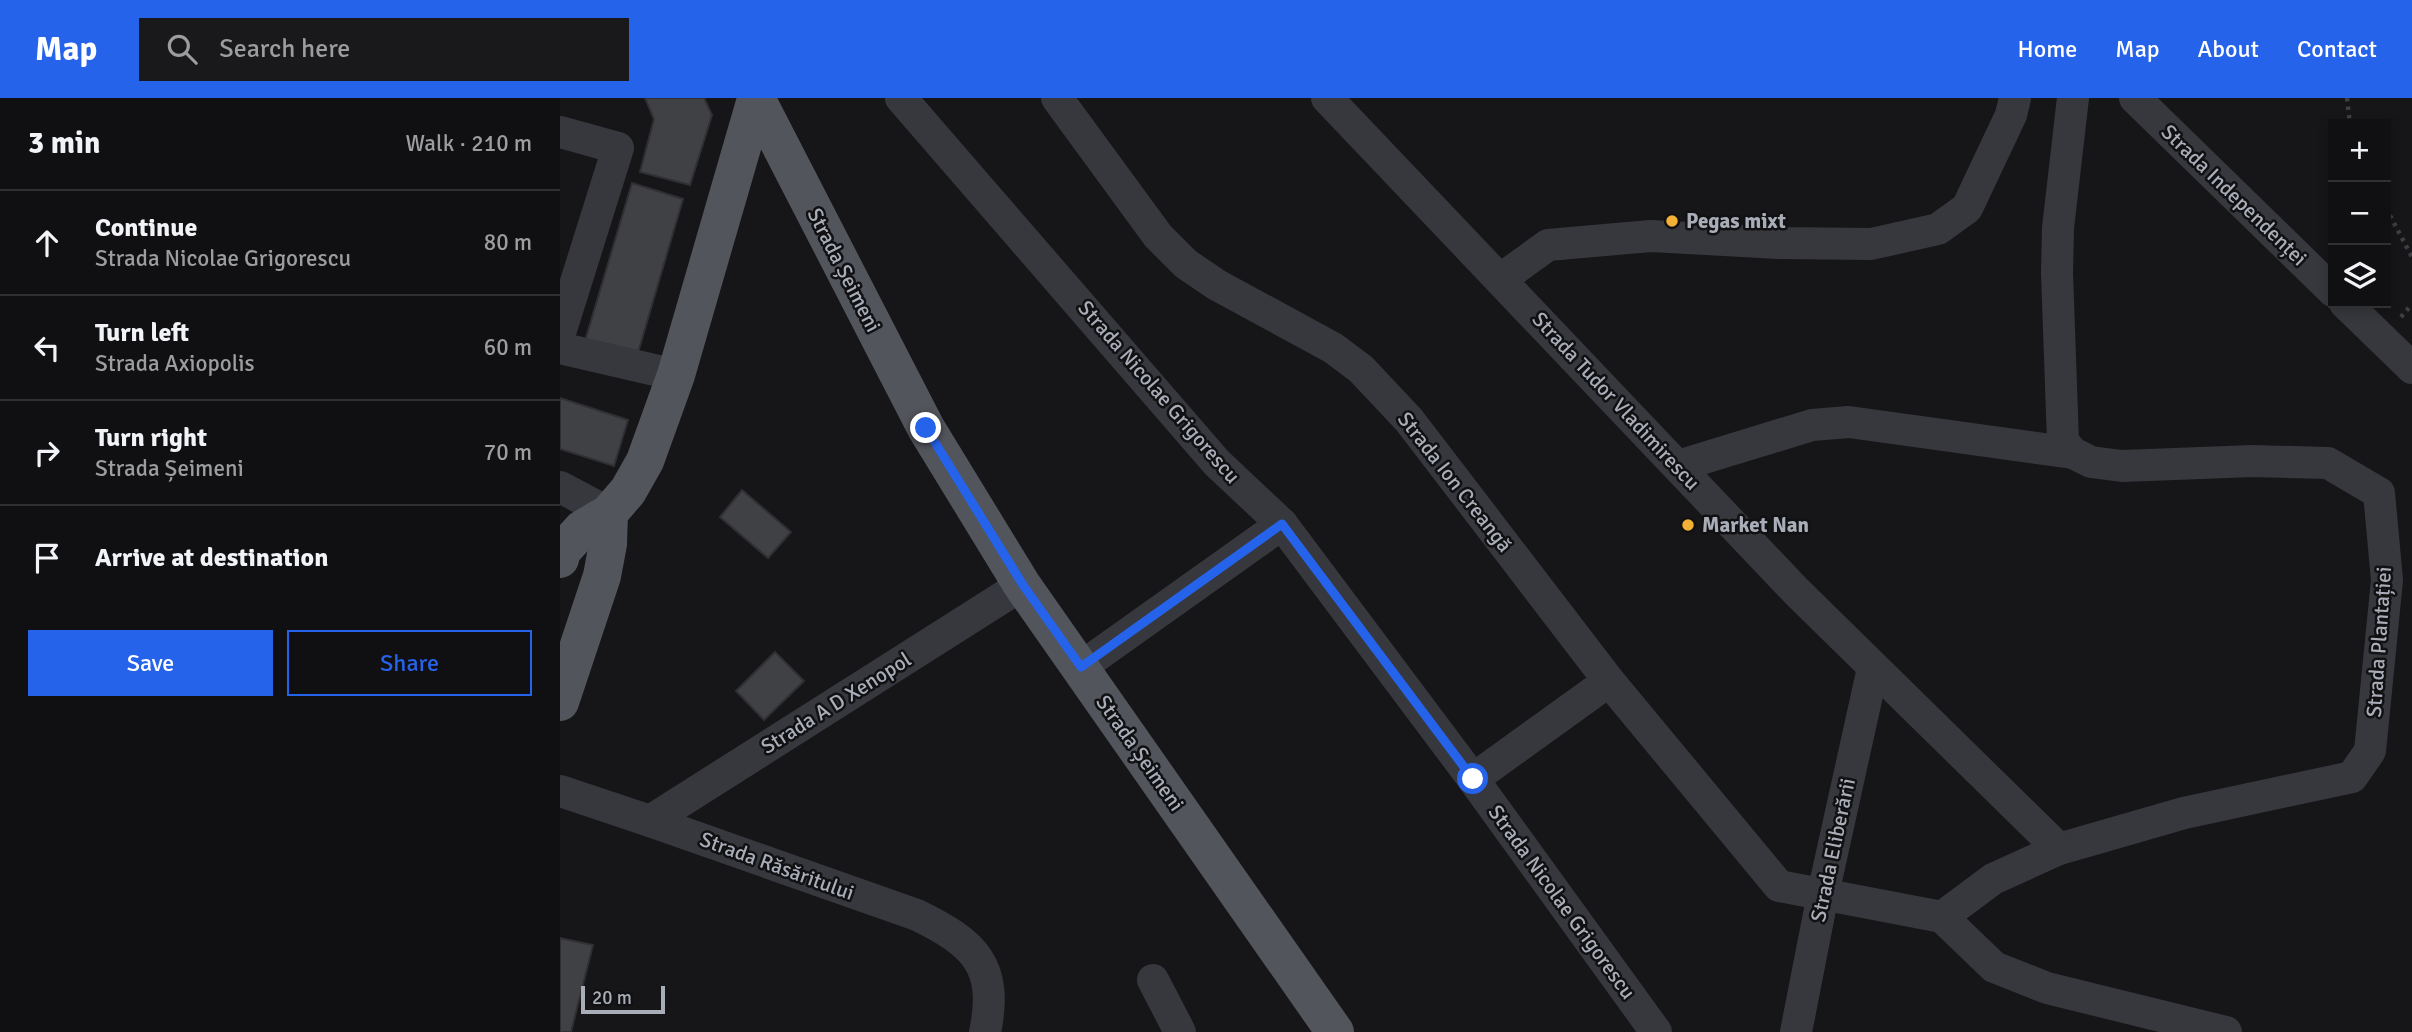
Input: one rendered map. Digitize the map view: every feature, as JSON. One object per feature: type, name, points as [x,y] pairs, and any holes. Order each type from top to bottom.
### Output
[{"type":"main road","points":[[560,559],[562,551],[582,528],[609,513],[628,491],[645,461],[676,375],[757,98]]},
{"type":"main road","name":"Strada Șeimeni","points":[[757,98],[926,428],[1023,585],[1335,1032]]},
{"type":"main road","points":[[560,702],[602,576],[608,544],[609,513]]},
{"type":"street","name":"Strada Nicolae Grigorescu","points":[[901,98],[1217,463],[1282,524],[1473,779],[1656,1032]]},
{"type":"street","name":"Strada Ion Creangă","points":[[1057,98],[1157,236],[1186,264],[1217,285],[1334,348],[1378,386],[1409,420],[1609,681],[1779,886],[1823,894]]},
{"type":"street","name":"Strada Tudor Vladimirescu","points":[[1327,98],[1796,592],[2059,849]]},
{"type":"street","points":[[1501,279],[1549,245],[1651,236],[1779,243],[1871,244],[1938,229],[1967,208],[2011,115],[2015,98]]},
{"type":"street","points":[[2073,98],[2058,228],[2057,273],[2061,422],[2063,442],[2073,453]]},
{"type":"street","name":"Strada Independenței","points":[[2135,98],[2328,286]]},
{"type":"street","points":[[560,132],[618,148],[560,333]]},
{"type":"street","points":[[2350,308],[2412,368]]},
{"type":"street","points":[[560,348],[676,375]]},
{"type":"street","points":[[1678,466],[1812,425],[1849,422],[2073,453]]},
{"type":"street","name":"Strada Plantației","points":[[1942,917],[1993,878],[2059,849],[2184,813],[2352,777],[2370,751],[2387,580],[2379,492],[2328,463],[2253,461],[2122,466],[2091,462],[2073,453]]},
{"type":"street","points":[[560,487],[609,513]]},
{"type":"street","points":[[1081,667],[1282,524]]},
{"type":"street","name":"Strada A D Xenopol","points":[[650,821],[1023,585]]},
{"type":"street","name":"Strada Eliberării","points":[[1796,1032],[1823,894],[1873,668]]},
{"type":"street","points":[[1473,779],[1609,681]]},
{"type":"street","name":"Strada Răsăritului","points":[[560,792],[917,915],[947,930],[967,944],[980,963],[988,983],[989,1010],[985,1032]]},
{"type":"street","points":[[1823,894],[1942,917],[1994,967],[2047,988],[2226,1032]]},
{"type":"street","points":[[1153,979],[1180,1032]]},
{"type":"path","points":[[2347,98],[2349,119]]},
{"type":"path","points":[[2391,217],[2412,257]]},
{"type":"building","points":[[645,98],[704,98],[712,115],[690,185],[640,172],[654,119]]},
{"type":"building","points":[[632,183],[683,199],[637,356],[585,341]]},
{"type":"building","points":[[560,398],[628,420],[614,466],[560,449]]},
{"type":"building","points":[[742,490],[791,532],[768,558],[720,517]]},
{"type":"building","points":[[775,652],[804,681],[764,720],[736,691]]},
{"type":"building","points":[[560,938],[593,945],[571,1032],[560,1032]]},
{"type":"place","name":"Pegas mixt","points":[[1672,221]]},
{"type":"place","name":"Market Nan","points":[[1688,525]]},
{"type":"route","points":[[926,428],[1023,585],[1081,667],[1282,524],[1473,779]]}]
